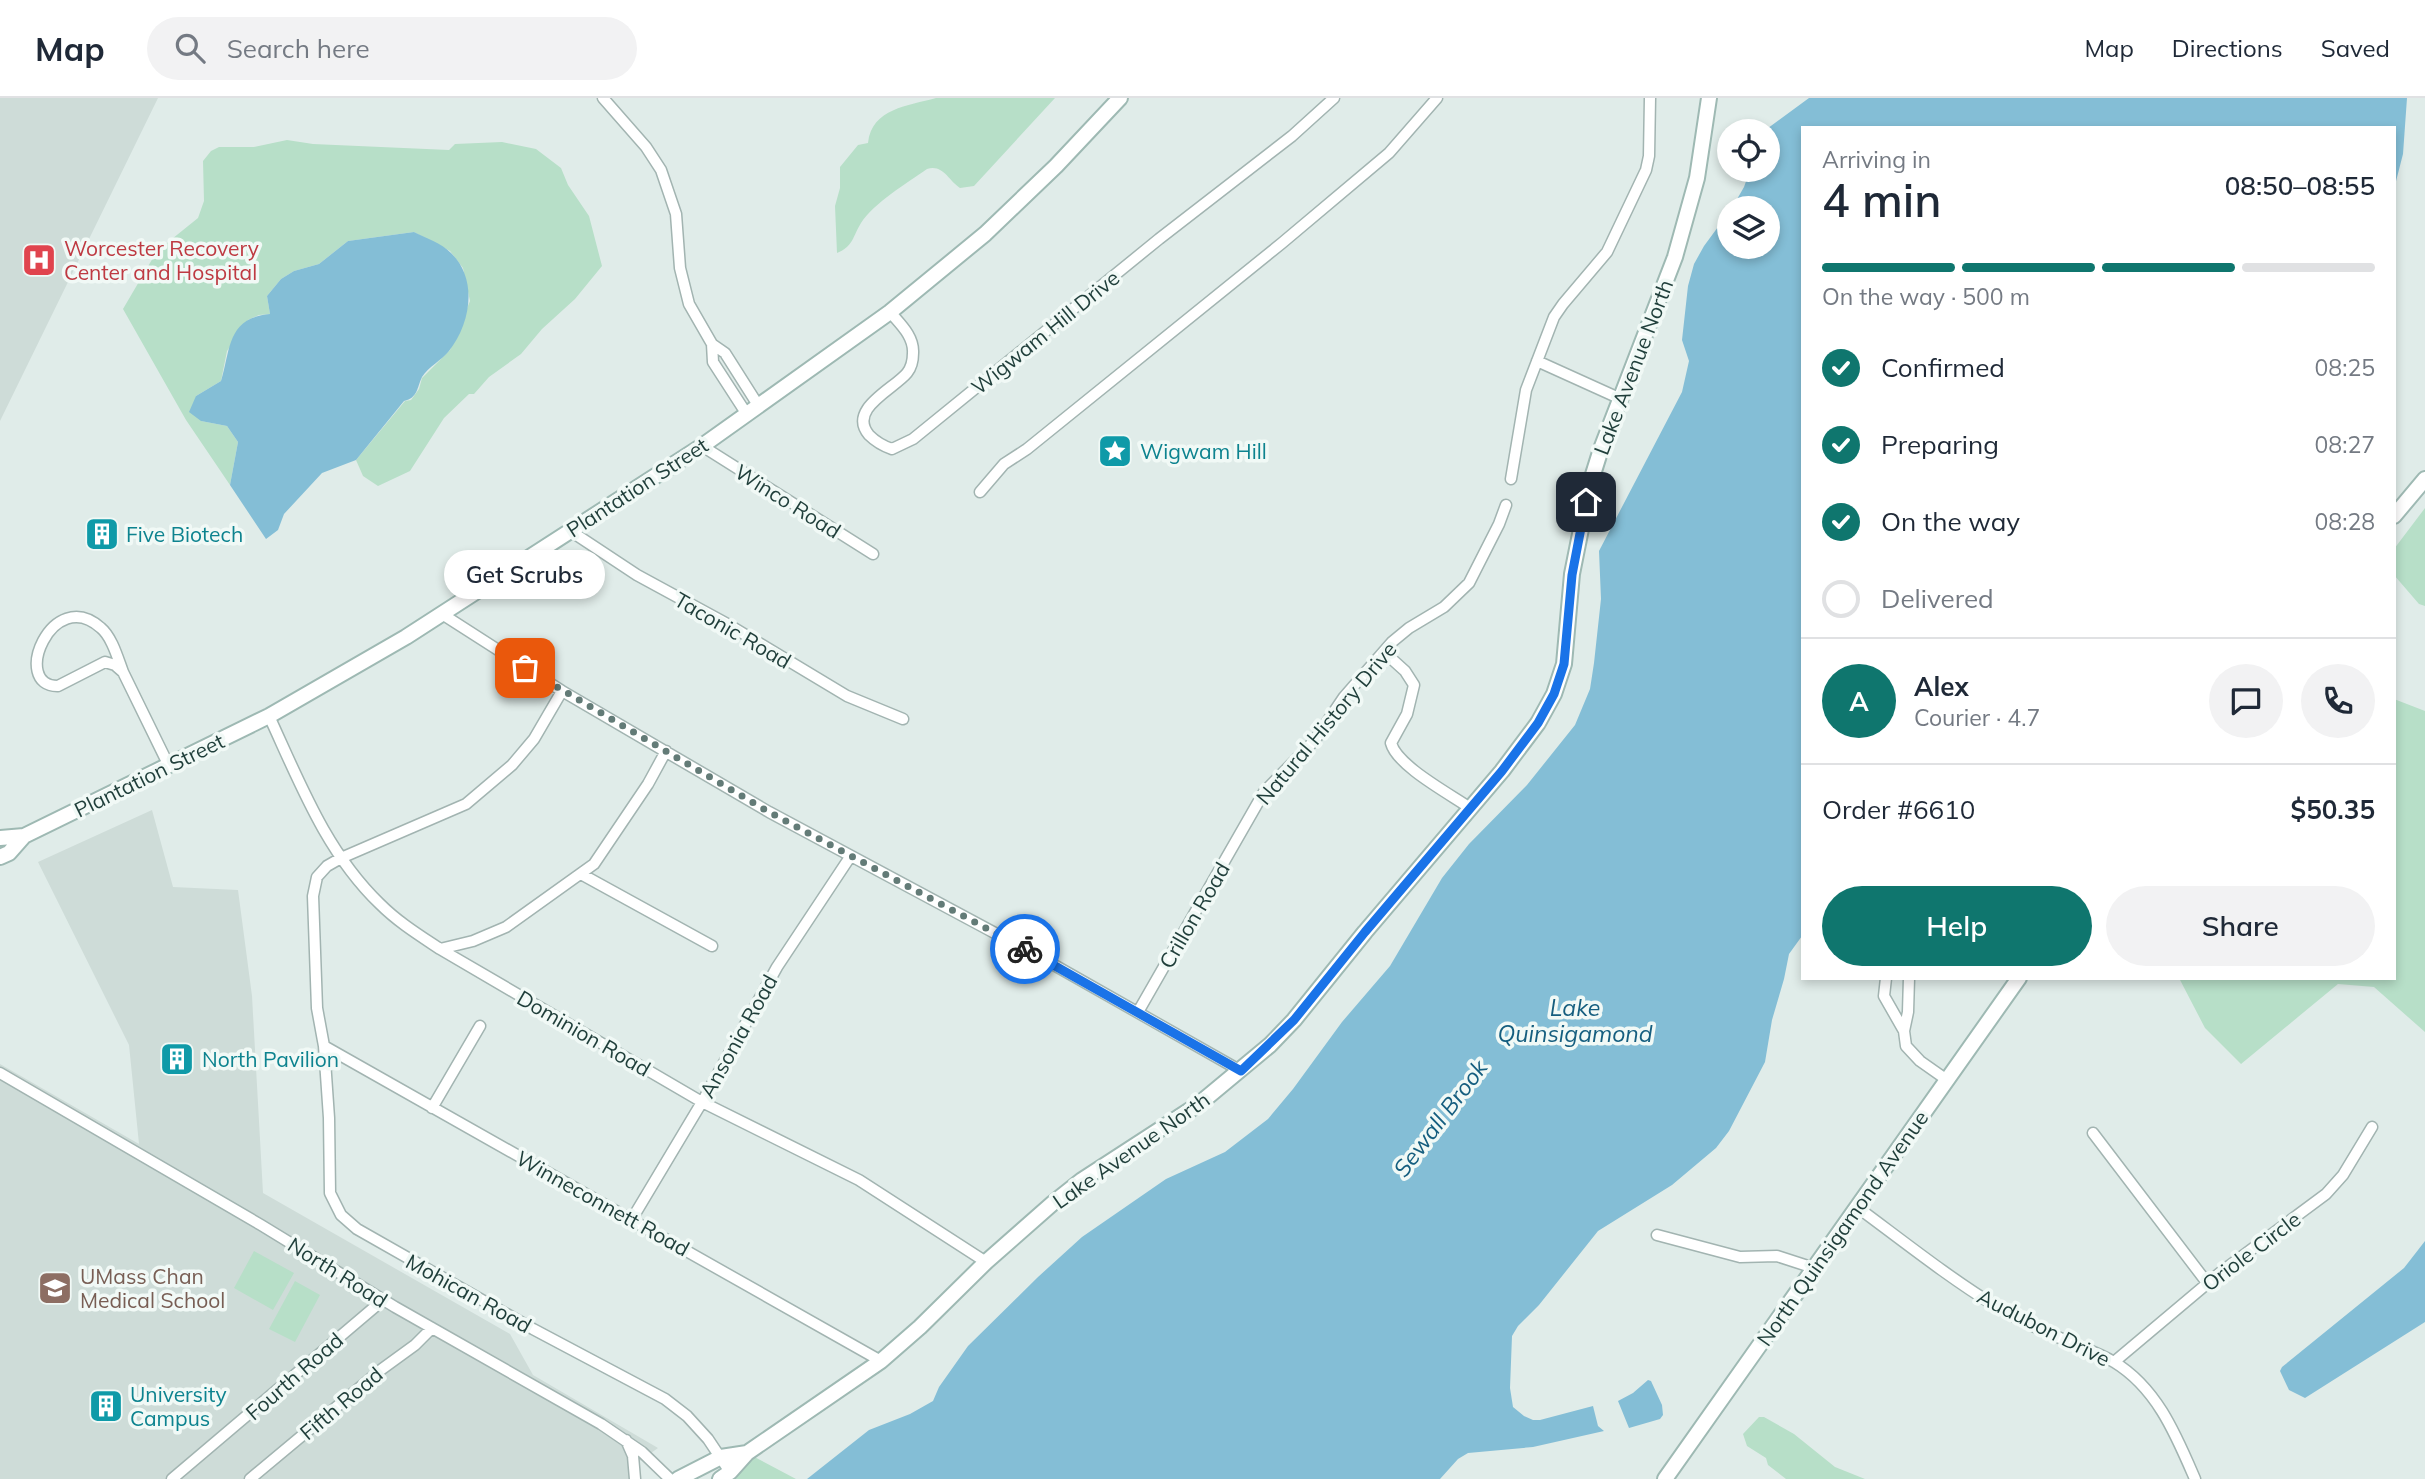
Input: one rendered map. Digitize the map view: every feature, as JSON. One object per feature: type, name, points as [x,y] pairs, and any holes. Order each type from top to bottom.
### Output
[{"type":"main road","name":"Plantation Street","points":[[0,838],[24,835],[270,716],[442,614],[702,446],[890,312],[1009,213],[1120,98]]},
{"type":"main road","name":"Lake Avenue North","points":[[725,1475],[747,1453],[881,1361],[986,1262],[1067,1191],[1199,1104],[1241,1071],[1294,1020],[1538,723],[1557,687],[1564,664],[1572,575],[1581,520],[1595,466],[1660,299],[1683,231],[1697,178],[1709,98]]},
{"type":"main road","points":[[2396,514],[2425,479]]},
{"type":"main road","name":"Plantation Street","points":[[0,857],[9,853],[24,835]]},
{"type":"main road","name":"North Quinsigamond Avenue","points":[[1669,1478],[2018,980]]},
{"type":"main road","name":"Lake Avenue North","points":[[678,1479],[721,1457],[747,1453]]},
{"type":"street","points":[[603,98],[646,147],[665,177],[676,214],[678,256],[685,293],[694,316],[712,344],[725,353],[752,409]]},
{"type":"street","name":"Wigwam Hill Drive","points":[[890,312],[909,335],[913,347],[912,362],[908,372],[871,403],[863,422],[866,431],[873,438],[892,449],[913,439],[1292,136],[1334,98]]},
{"type":"street","points":[[980,492],[1004,464],[1199,311],[1389,153],[1437,98]]},
{"type":"street","points":[[1511,479],[1526,390],[1554,317],[1607,252],[1641,182],[1649,156],[1650,98]]},
{"type":"street","points":[[712,344],[713,362],[752,409]]},
{"type":"street","points":[[1537,361],[1622,399]]},
{"type":"street","name":"Winco Road","points":[[702,446],[873,554]]},
{"type":"street","name":"Natural History Drive","points":[[1249,817],[1272,783],[1315,740],[1344,697],[1384,652],[1400,635],[1444,607],[1469,583],[1506,505]]},
{"type":"street","name":"Taconic Road","points":[[569,530],[636,575],[729,625],[848,696],[902,719]]},
{"type":"street","points":[[442,614],[562,691],[769,812],[1047,961],[1241,1071]]},
{"type":"street","points":[[123,672],[115,665],[105,662],[58,686],[51,686],[41,681],[37,675],[37,656],[45,636],[54,625],[69,617],[83,618],[103,628],[169,765]]},
{"type":"street","points":[[1384,652],[1405,671],[1414,685],[1406,714],[1391,743],[1393,748],[1416,771],[1470,808]]},
{"type":"street","name":"Mohican Road","points":[[562,691],[534,739],[512,765],[466,804],[341,858],[327,866],[317,877],[313,897],[317,1008],[324,1046],[330,1193],[346,1220],[445,1280],[665,1399],[687,1416],[721,1457],[725,1475]]},
{"type":"street","name":"Dominion Road","points":[[270,716],[319,823],[341,858],[381,905],[406,926],[440,949],[702,1102],[859,1180],[986,1262]]},
{"type":"street","points":[[440,949],[506,927],[594,864],[648,784],[666,751]]},
{"type":"street","name":"Crillon Road","points":[[1138,1012],[1249,817]]},
{"type":"street","name":"Ansonia Road","points":[[632,1219],[702,1102],[777,967],[850,857]]},
{"type":"street","points":[[582,874],[712,946]]},
{"type":"street","points":[[1886,980],[1884,996],[1903,1031],[1906,1046],[1947,1080]]},
{"type":"street","points":[[1903,1031],[1908,1012],[1909,980]]},
{"type":"street","points":[[432,1108],[480,1026]]},
{"type":"street","name":"Winneconnett Road","points":[[324,1046],[881,1361]]},
{"type":"street","name":"North Road","points":[[0,1073],[261,1225],[383,1300],[626,1440],[650,1458],[670,1479]]},
{"type":"street","name":"Oriole Circle","points":[[2114,1362],[2208,1284],[2326,1194],[2343,1175],[2372,1127]]},
{"type":"street","points":[[2093,1133],[2208,1284]]},
{"type":"street","name":"Audubon Drive","points":[[1857,1207],[2000,1309],[2114,1362],[2143,1386],[2164,1412],[2195,1479]]},
{"type":"street","points":[[1657,1235],[1740,1257],[1777,1256],[1814,1268]]},
{"type":"street","name":"Fourth Road","points":[[172,1479],[383,1300]]},
{"type":"street","name":"Fifth Road","points":[[250,1479],[382,1369],[415,1345],[432,1328]]},
{"type":"street","points":[[626,1440],[633,1456],[635,1479]]},
{"type":"shaded area","name":"Worcester Recovery Center and Hospital","points":[[0,98],[158,98],[0,421]]},
{"type":"shaded area","points":[[152,810],[173,887],[238,890],[252,996],[263,1193],[510,1334],[533,1375],[658,1448],[630,1468],[630,1479],[0,1479],[0,1064],[139,1144],[129,1045],[38,862]]},
{"type":"green space","points":[[936,98],[1055,98],[974,186],[960,188],[941,171],[927,169],[874,208],[861,223],[850,244],[837,253],[835,206],[840,188],[840,167],[858,145],[868,143],[876,122],[884,115]]},
{"type":"green space","points":[[287,140],[313,144],[449,150],[455,144],[502,142],[536,149],[561,168],[568,185],[589,216],[602,266],[575,299],[542,329],[521,354],[489,377],[474,394],[469,394],[444,418],[410,471],[378,486],[363,476],[356,460],[405,401],[411,400],[419,389],[422,378],[450,350],[470,301],[463,268],[450,251],[414,232],[348,241],[319,264],[294,271],[281,279],[267,296],[270,314],[248,320],[227,351],[221,381],[196,396],[201,421],[227,426],[238,442],[230,485],[186,420],[123,309],[157,251],[198,218],[204,201],[203,161],[211,151],[219,147],[254,147]]},
{"type":"green space","points":[[2425,508],[2425,606],[2419,604],[2396,577],[2396,546]]},
{"type":"green space","points":[[2396,700],[2425,711],[2425,1032],[2374,987],[2338,984],[2241,1064],[2205,1028],[2180,980],[2396,980]]},
{"type":"green space","points":[[254,1251],[294,1273],[273,1310],[234,1288]]},
{"type":"green space","points":[[295,1281],[320,1295],[295,1342],[269,1329]]},
{"type":"green space","points":[[1759,1417],[1764,1417],[1794,1434],[1835,1467],[1865,1479],[1786,1479],[1768,1465],[1766,1458],[1747,1446],[1743,1434]]},
{"type":"green space","points":[[747,1453],[796,1479],[720,1479]]},
{"type":"water","name":"Lake Quinsigamond","points":[[1809,98],[2407,98],[2403,154],[2396,181],[2396,126],[1801,126],[1801,937],[1789,954],[1772,1020],[1765,1062],[1729,1131],[1716,1148],[1672,1185],[1598,1231],[1512,1336],[1510,1388],[1513,1407],[1524,1416],[1540,1420],[1593,1406],[1598,1426],[1604,1431],[1533,1447],[1468,1453],[1458,1459],[1440,1479],[807,1479],[869,1430],[910,1414],[933,1401],[939,1387],[968,1346],[1082,1237],[1166,1179],[1225,1152],[1268,1119],[1342,1022],[1390,966],[1442,878],[1469,844],[1527,785],[1575,725],[1590,689],[1594,663],[1601,599],[1599,551],[1682,392],[1689,361],[1682,340],[1688,286],[1694,264],[1717,228],[1717,259],[1780,259],[1780,196],[1739,196],[1746,182],[1780,182],[1780,119]]},
{"type":"water","points":[[414,232],[447,249],[460,264],[465,275],[468,301],[457,340],[425,373],[415,395],[404,401],[356,460],[322,473],[284,514],[278,530],[266,539],[230,485],[238,442],[227,426],[201,421],[189,412],[196,396],[221,381],[230,346],[238,328],[256,317],[270,314],[267,296],[281,279],[294,271],[319,264],[348,241]]},
{"type":"water","points":[[2425,1241],[2425,1322],[2305,1398],[2289,1390],[2280,1371],[2282,1367],[2404,1268]]},
{"type":"water","points":[[1648,1380],[1651,1381],[1662,1405],[1663,1415],[1660,1419],[1629,1428],[1618,1401]]},
{"type":"way so far","points":[[525,668],[769,812],[1025,949]]},
{"type":"place","name":"Worcester Recovery Center and Hospital","points":[[39,260]]},
{"type":"place","name":"Wigwam Hill","points":[[1115,451]]},
{"type":"place","name":"Five Biotech","points":[[102,534]]},
{"type":"place","name":"Get Scrubs","points":[[525,668]]},
{"type":"place","name":"North Pavilion","points":[[177,1059]]},
{"type":"place","name":"UMass Chan Medical School","points":[[55,1288]]},
{"type":"place","name":"University Campus","points":[[106,1406]]},
{"type":"route","points":[[1025,949],[1241,1071],[1294,1020],[1502,771],[1547,709],[1564,664],[1572,575],[1586,502]]},
{"type":"water label","name":"Sewall Brook","points":[[1440,1118]]}]
